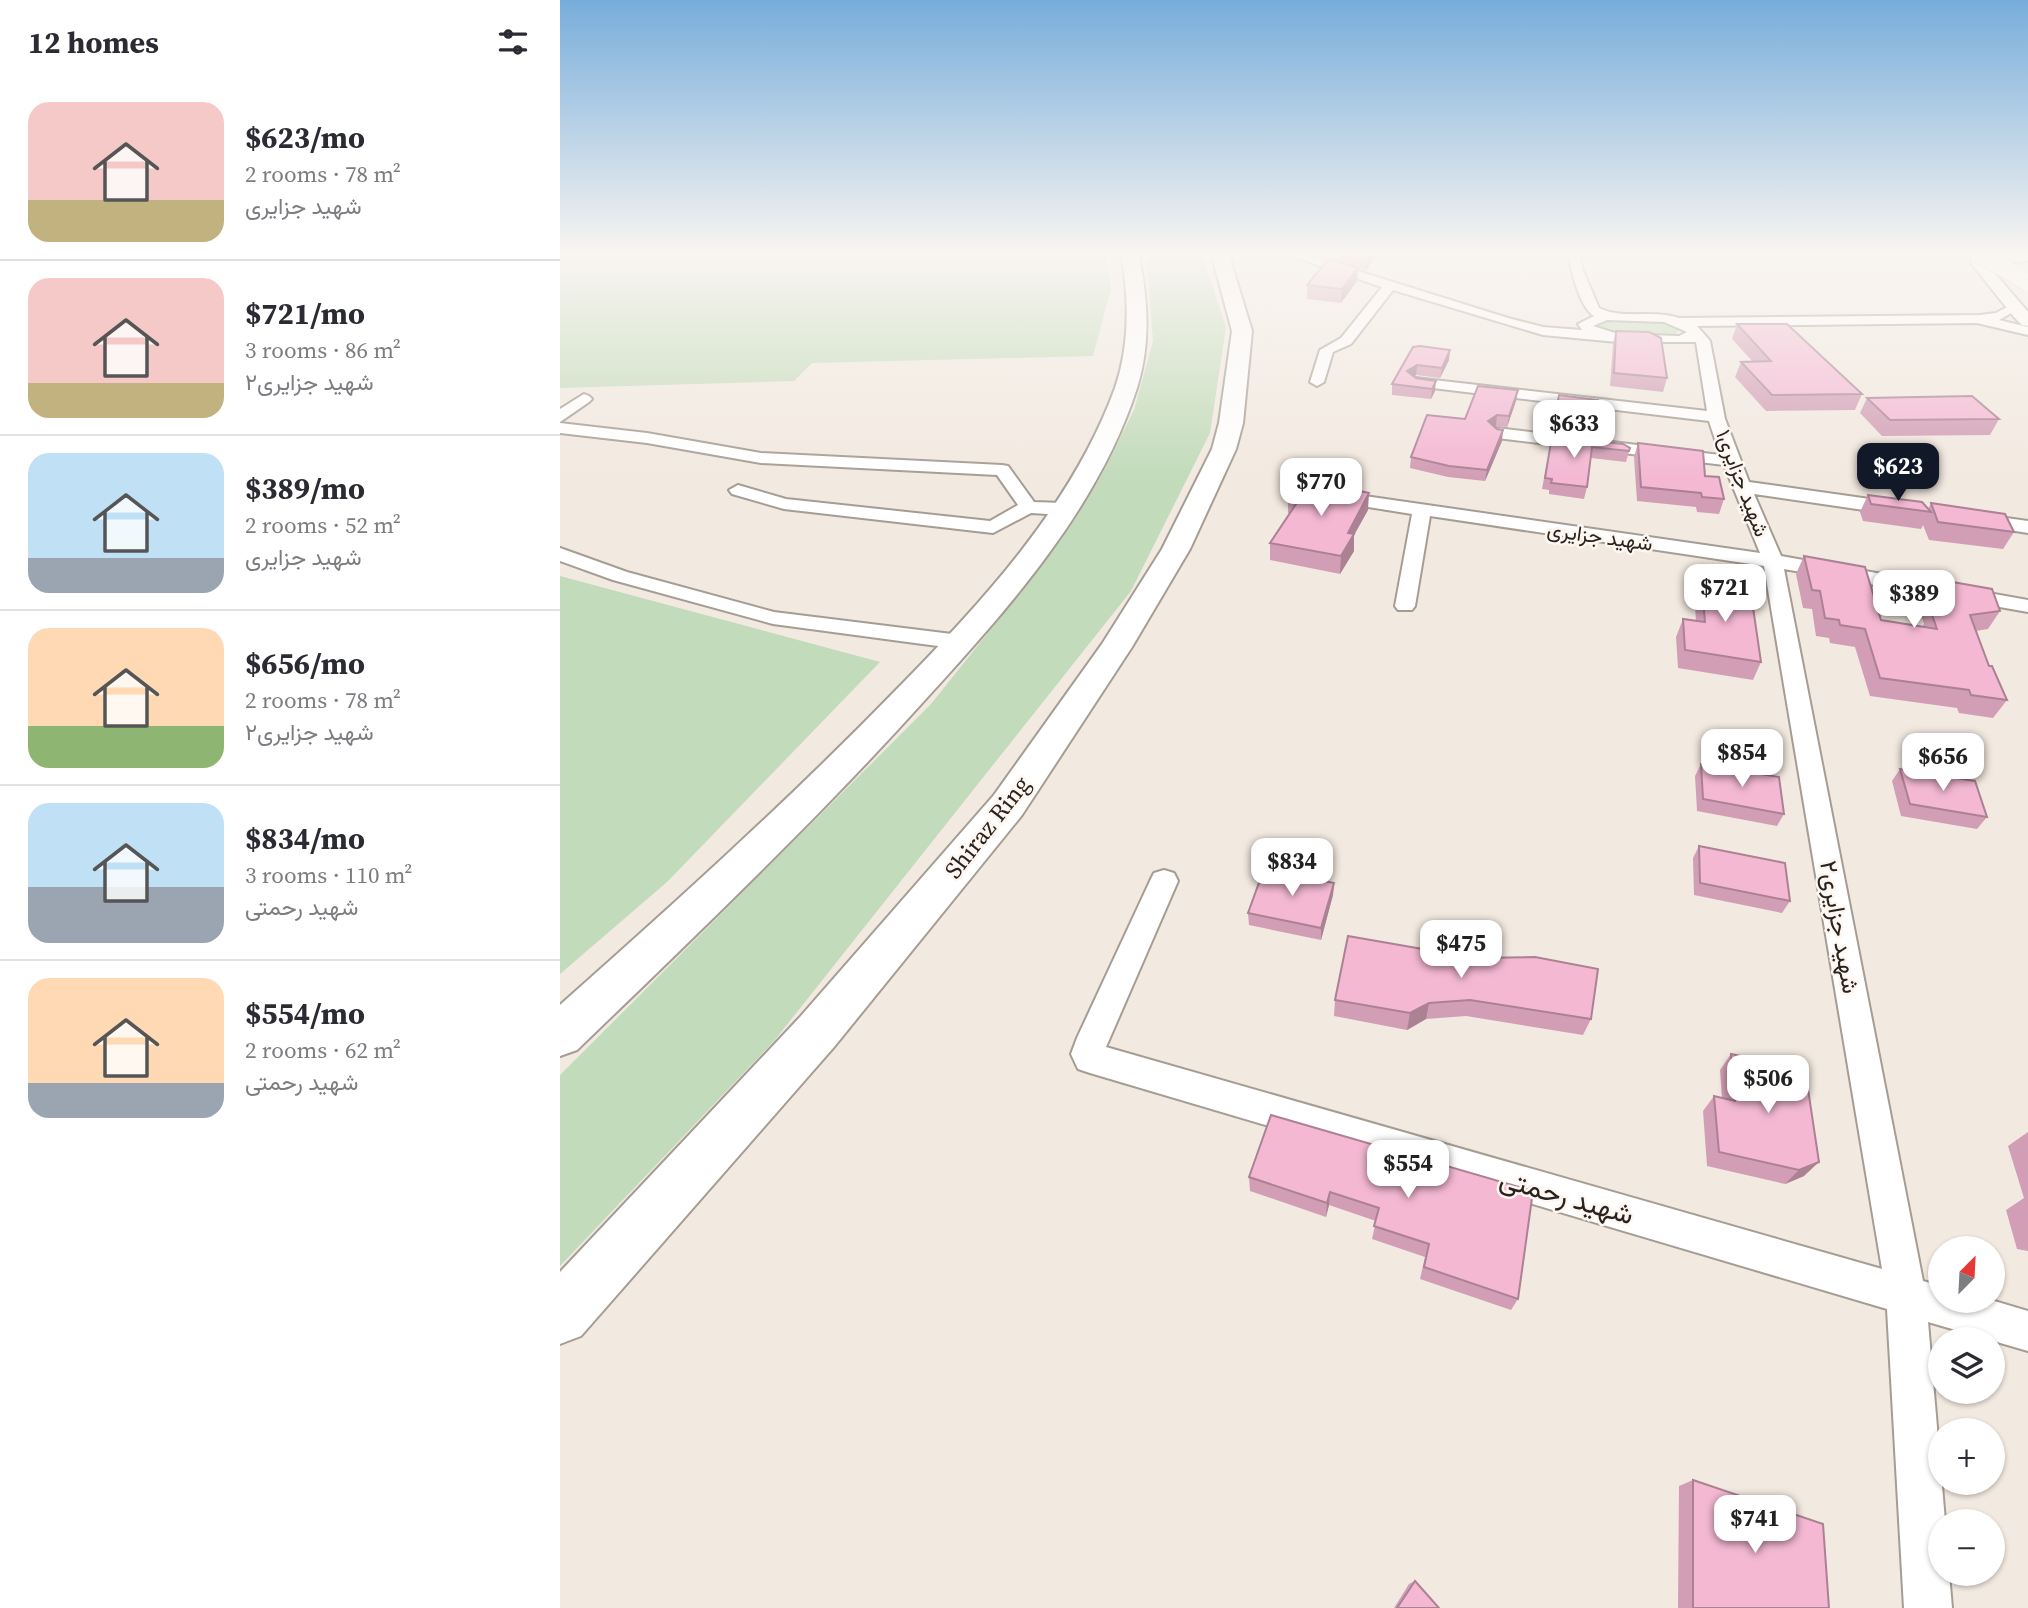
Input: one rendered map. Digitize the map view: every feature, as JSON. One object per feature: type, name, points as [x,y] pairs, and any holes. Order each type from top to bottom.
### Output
[{"type":"highway","points":[[560,1035],[844,767],[981,619],[1063,509],[1093,462],[1126,387],[1136,327]]},
{"type":"highway","name":"Shiraz Ring","points":[[560,1315],[817,1032],[1008,805],[1122,636],[1176,549],[1210,479],[1231,424],[1241,327]]},
{"type":"street","points":[[1317,382],[1327,350],[1346,341],[1357,327]]},
{"type":"street","points":[[1525,327],[1601,336],[1679,340],[1689,338],[1694,332],[1691,327]]},
{"type":"street","points":[[1587,327],[1601,336]]},
{"type":"street","points":[[2011,327],[2028,331]]},
{"type":"street","name":"شهید جزایری۱","points":[[1694,332],[1703,341],[1730,461],[1744,487],[1773,561]]},
{"type":"street","points":[[1649,339],[1706,362]]},
{"type":"street","points":[[1416,382],[1718,417]]},
{"type":"street","points":[[560,417],[584,399]]},
{"type":"street","points":[[560,428],[647,438],[761,458],[1002,470],[1028,507]]},
{"type":"street","points":[[1497,433],[1730,461]]},
{"type":"street","points":[[1744,487],[1920,512]]},
{"type":"street","points":[[738,490],[784,504],[993,527],[1028,507],[1063,509]]},
{"type":"street","name":"شهید جزایری","points":[[1338,496],[1773,561],[2028,607]]},
{"type":"street","points":[[1405,606],[1422,509]]},
{"type":"street","points":[[1960,518],[2028,527]]},
{"type":"street","name":"شهید جزایری۲","points":[[1773,561],[1906,1294],[1928,1608]]},
{"type":"street","name":"شهید رحمتی","points":[[1164,881],[1089,1049],[1087,1054],[1090,1058],[2028,1331]]},
{"type":"lane","points":[[560,554],[620,576],[773,618],[960,642]]},
{"type":"green space","points":[[560,327],[1101,327],[1093,356],[812,363],[794,381],[560,388]]},
{"type":"green space","points":[[1152,327],[1226,327],[1210,433],[1131,591],[774,1041],[560,1266],[560,1075],[931,704],[1023,589],[1099,480],[1134,410],[1153,341]]},
{"type":"green space","points":[[1600,327],[1677,327],[1679,331],[1673,335],[1653,337],[1630,336],[1602,330]]},
{"type":"green space","points":[[560,576],[880,662],[667,882],[560,974]]},
{"type":"building","points":[[1740,327],[1790,327],[1862,394],[1772,395],[1741,362],[1771,361]]},
{"type":"building","points":[[1616,331],[1649,332],[1661,338],[1667,378],[1614,373]]},
{"type":"building","points":[[1413,347],[1450,350],[1442,368],[1417,365],[1407,371],[1416,378],[1436,381],[1432,389],[1392,384]]},
{"type":"building","points":[[1478,386],[1518,390],[1509,416],[1497,415],[1488,421],[1497,429],[1503,430],[1487,470],[1449,466],[1411,457],[1427,415],[1465,419]]},
{"type":"building","points":[[1559,395],[1598,400],[1593,426],[1554,421]]},
{"type":"building","points":[[1972,396],[1999,419],[1890,420],[1867,398]]},
{"type":"building","points":[[1552,436],[1623,444],[1630,448],[1629,451],[1592,447],[1587,487],[1551,483],[1552,479],[1545,478]]},
{"type":"building","points":[[1638,443],[1703,451],[1705,476],[1719,477],[1724,499],[1702,497],[1701,493],[1641,487]]},
{"type":"building","points":[[1300,478],[1369,493],[1348,533],[1354,534],[1341,556],[1270,543],[1300,498],[1288,496]]},
{"type":"building","points":[[1868,495],[1922,502],[1931,512],[1871,504]]},
{"type":"building","points":[[1931,503],[2005,514],[2014,532],[1938,522]]},
{"type":"building","points":[[1804,556],[1865,567],[1881,620],[1937,629],[1931,612],[1937,613],[1926,582],[1930,578],[1992,589],[2000,611],[1970,615],[1989,666],[1992,666],[2007,700],[1971,695],[1969,690],[1880,678],[1865,629],[1840,625],[1839,620],[1825,618],[1820,591],[1812,590]]},
{"type":"building","points":[[1709,582],[1750,587],[1761,662],[1685,650],[1683,619],[1705,622],[1702,588],[1710,589]]},
{"type":"building","points":[[1701,764],[1779,777],[1784,814],[1703,799]]},
{"type":"building","points":[[1900,769],[1975,781],[1987,817],[1910,804]]},
{"type":"building","points":[[1699,846],[1785,863],[1790,901],[1700,883]]},
{"type":"building","points":[[1264,869],[1334,883],[1321,928],[1248,913]]},
{"type":"building","points":[[1348,936],[1474,958],[1535,957],[1598,969],[1591,1019],[1470,1000],[1429,1003],[1410,1013],[1335,1000]]},
{"type":"building","points":[[1731,1054],[1805,1069],[1819,1162],[1799,1170],[1719,1152],[1714,1096],[1735,1101]]},
{"type":"building","points":[[1271,1115],[1533,1191],[1518,1299],[1424,1267],[1429,1244],[1374,1226],[1379,1208],[1330,1192],[1327,1203],[1249,1177]]},
{"type":"building","points":[[1693,1480],[1823,1524],[1829,1608],[1693,1608]]},
{"type":"building","points":[[1415,1581],[1439,1608],[1397,1608]]}]
